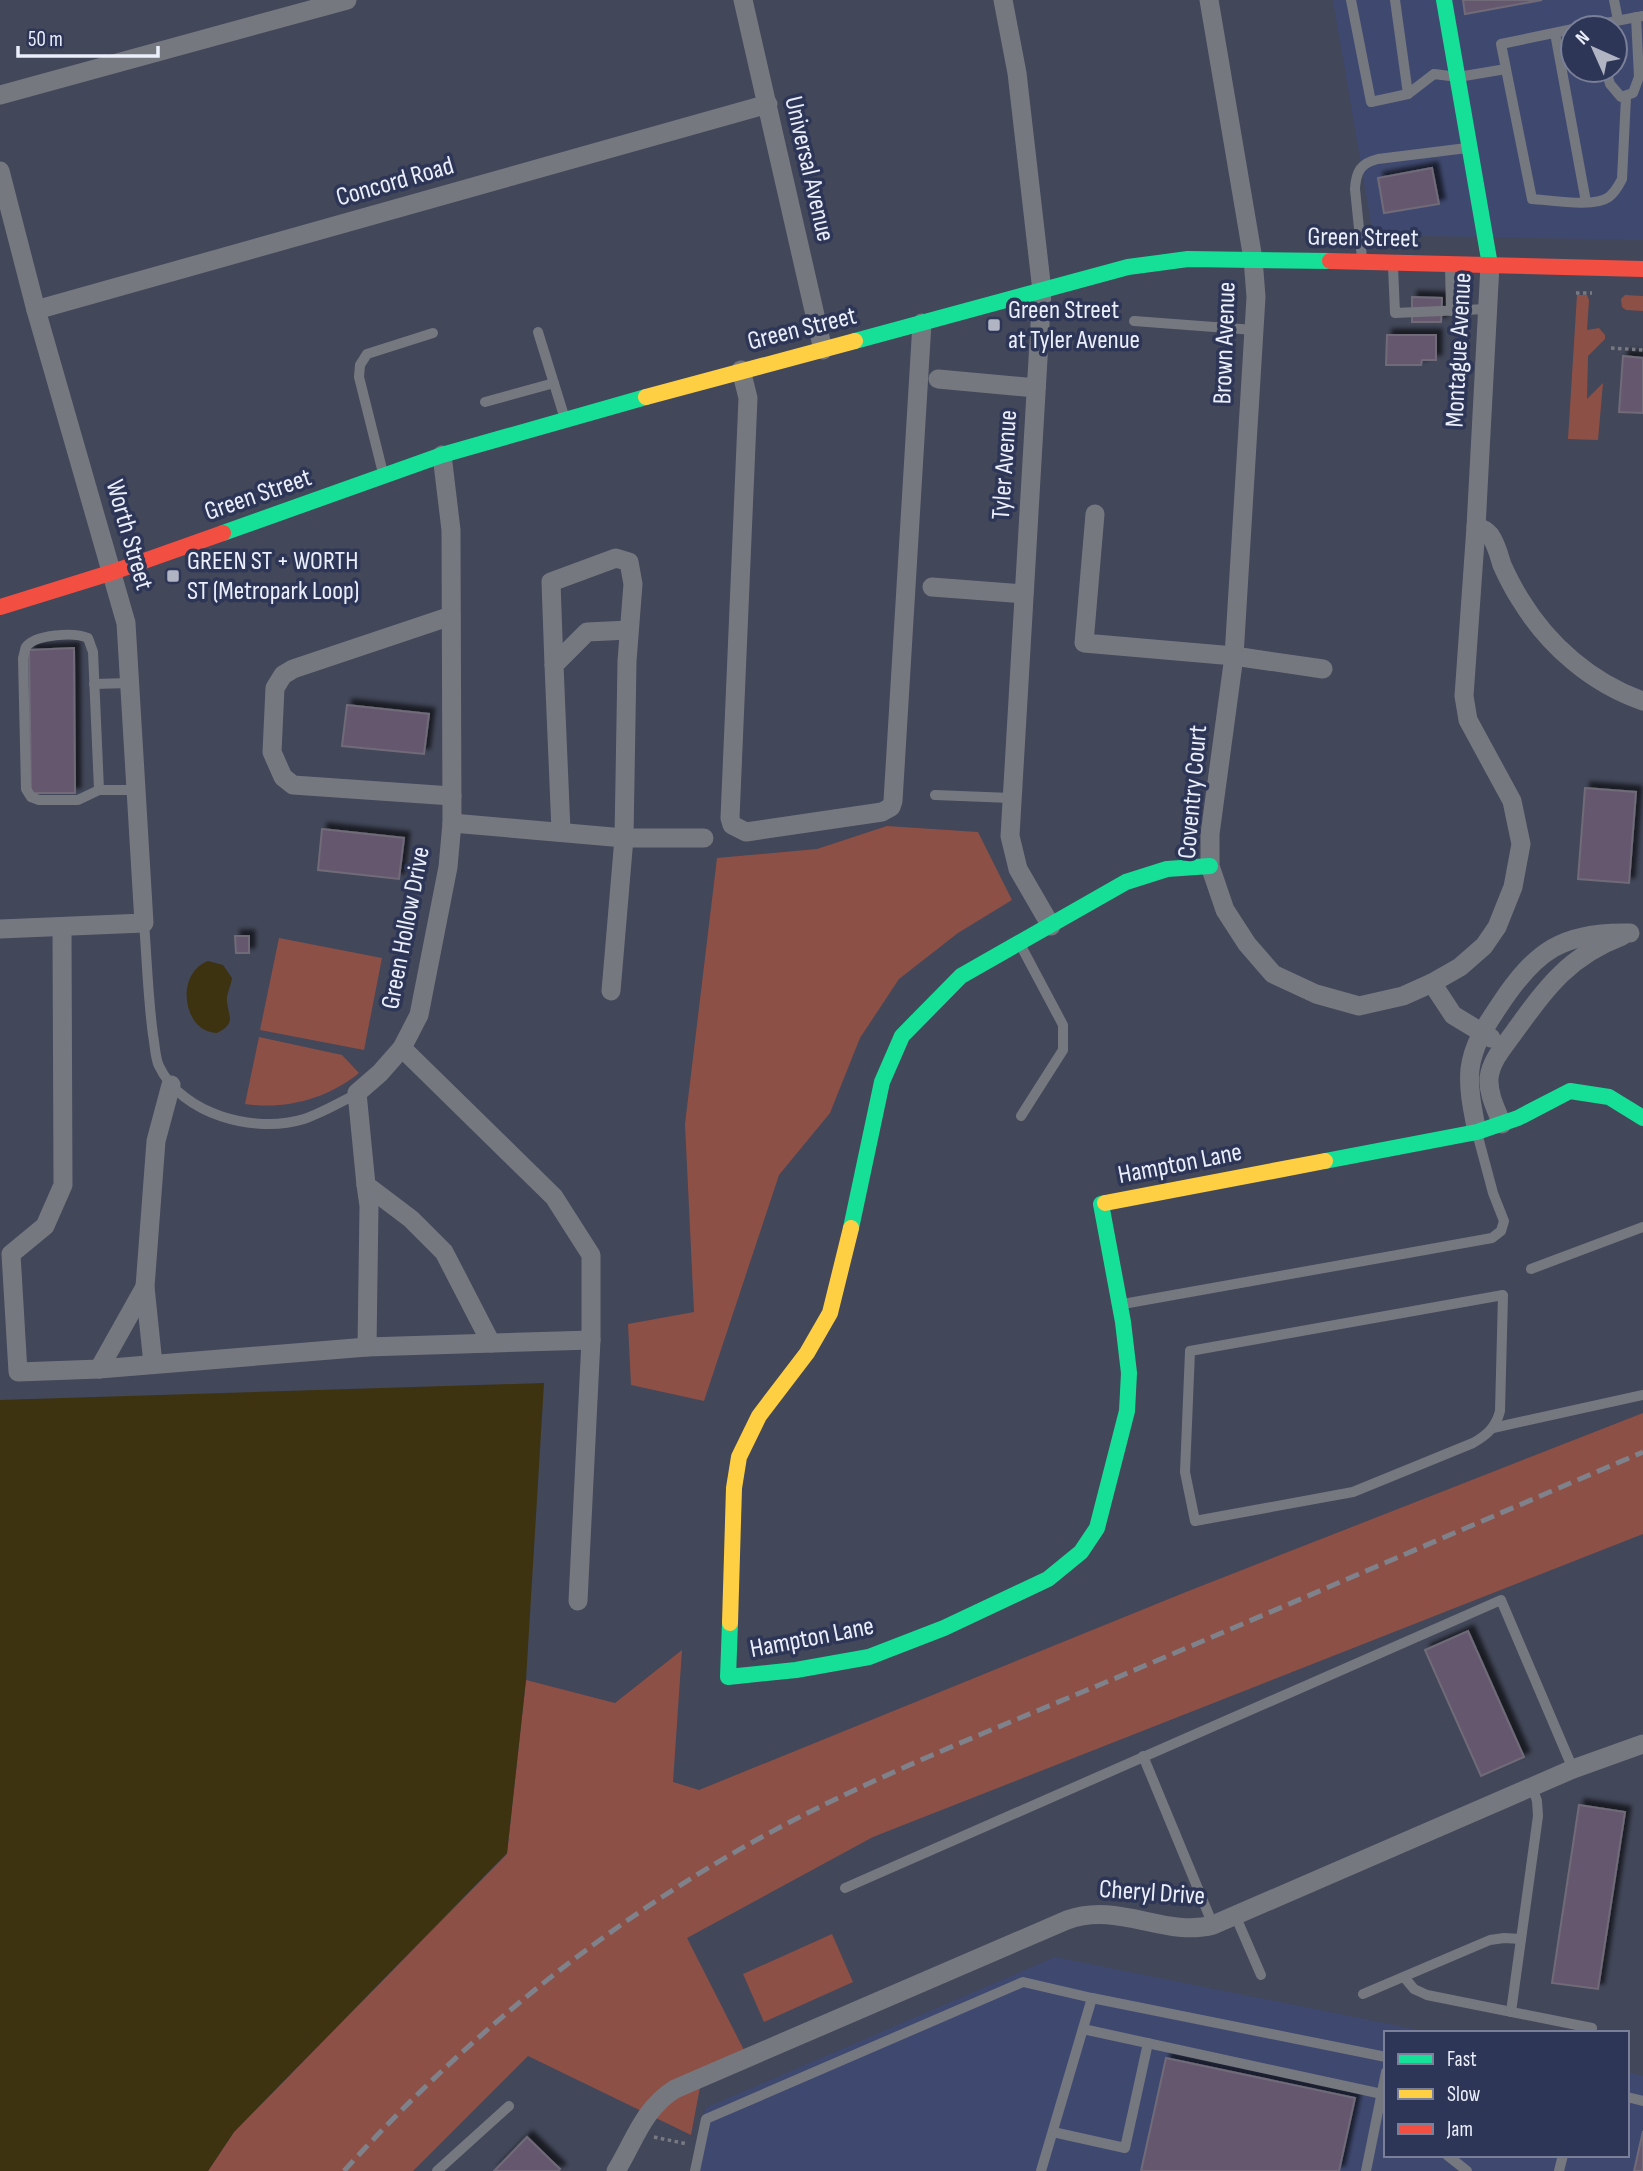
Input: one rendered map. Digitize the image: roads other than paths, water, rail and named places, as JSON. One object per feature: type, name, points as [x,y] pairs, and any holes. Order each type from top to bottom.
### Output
[{"type":"street","points":[[0,94],[346,0]]},
{"type":"street","name":"Universal Avenue","points":[[743,0],[823,350]]},
{"type":"street","name":"Tyler Avenue","points":[[1003,0],[1017,73],[1042,291],[1010,836],[1014,859],[1023,879],[1051,926]]},
{"type":"street","name":"Brown Avenue","points":[[1209,0],[1254,260],[1256,297],[1230,691]]},
{"type":"street","name":"Montague Avenue","points":[[1444,0],[1471,148],[1491,284],[1487,309],[1465,706]]},
{"type":"street","name":"Concord Road","points":[[36,310],[768,104]]},
{"type":"street","name":"Worth Street","points":[[0,171],[36,310],[127,623],[144,923]]},
{"type":"street","name":"Green Street","points":[[0,607],[113,572],[442,455],[741,370],[1128,267],[1188,259],[1643,269]]},
{"type":"street","points":[[741,370],[748,398],[730,818],[732,825],[737,830],[746,832],[882,813],[891,807],[893,801],[922,323]]},
{"type":"street","points":[[938,379],[1036,388]]},
{"type":"street","name":"Green Hollow Drive","points":[[357,1093],[380,1073],[402,1048],[419,1015],[448,867],[452,823],[451,530],[442,455]]},
{"type":"street","points":[[1095,514],[1084,643],[1234,656],[1323,669]]},
{"type":"street","points":[[1476,527],[1483,528],[1492,537],[1511,584],[1551,641],[1596,678],[1643,701]]},
{"type":"street","points":[[561,831],[551,582],[616,558],[629,562],[633,583],[627,661],[624,838],[611,991]]},
{"type":"street","points":[[932,587],[1024,594]]},
{"type":"street","points":[[452,616],[293,669],[283,675],[275,688],[272,752],[283,777],[293,785],[452,796]]},
{"type":"street","points":[[554,665],[587,632],[629,630]]},
{"type":"street","name":"Coventry Court","points":[[1230,691],[1210,834],[1210,866],[1225,911],[1247,944],[1273,974],[1315,993],[1359,1006],[1402,996],[1432,984],[1472,958],[1497,927],[1513,887],[1521,844],[1512,801],[1477,740],[1465,706]]},
{"type":"street","points":[[452,823],[624,838],[704,838]]},
{"type":"street","name":"Hampton Lane","points":[[1210,866],[1168,867],[1126,882],[961,976],[902,1035],[882,1082],[844,1263],[830,1313],[807,1353],[759,1416],[739,1457],[734,1488],[728,1678],[796,1670],[869,1657],[944,1628],[1048,1579],[1081,1552],[1097,1528],[1127,1411],[1129,1373],[1101,1204],[1477,1132],[1534,1111],[1570,1091],[1609,1097],[1643,1118]]},
{"type":"street","points":[[0,929],[144,923]]},
{"type":"street","points":[[62,927],[63,1185],[45,1226],[6,1256],[19,1372],[99,1370],[367,1347],[591,1340]]},
{"type":"street","points":[[1477,1132],[1469,1080],[1474,1053],[1482,1033],[1514,983],[1528,967],[1555,947],[1575,937],[1596,933],[1637,932]]},
{"type":"street","points":[[1502,1124],[1491,1095],[1489,1079],[1504,1046],[1548,985],[1567,967],[1586,953],[1637,932]]},
{"type":"street","points":[[1528,967],[1548,985]]},
{"type":"street","points":[[1432,984],[1453,1015],[1504,1046]]},
{"type":"street","points":[[402,1048],[554,1197],[591,1255],[591,1340],[578,1601]]},
{"type":"street","points":[[153,1364],[145,1287],[156,1141],[171,1085]]},
{"type":"street","points":[[357,1093],[369,1206],[367,1347]]},
{"type":"street","points":[[366,1185],[411,1219],[444,1252],[491,1343]]},
{"type":"street","points":[[99,1370],[145,1287]]},
{"type":"street","name":"Cheryl Drive","points":[[616,2171],[652,2107],[676,2089],[1076,1917],[1102,1914],[1186,1927],[1213,1925],[1532,1786],[1643,1744]]},
{"type":"lane","points":[[1351,0],[1371,102],[1408,94],[1434,74],[1458,77],[1506,69]]},
{"type":"lane","points":[[1395,0],[1408,94]]},
{"type":"lane","points":[[1610,84],[1621,97],[1633,93],[1639,77],[1640,16]]},
{"type":"lane","points":[[1559,32],[1501,44],[1532,199],[1595,202],[1609,197],[1622,179],[1626,97]]},
{"type":"lane","points":[[1555,33],[1586,202]]},
{"type":"lane","points":[[1363,262],[1355,188],[1360,168],[1367,162],[1378,159],[1471,148]]},
{"type":"lane","points":[[1393,262],[1395,313],[1487,309]]},
{"type":"lane","points":[[1450,264],[1451,311]]},
{"type":"lane","points":[[1135,321],[1254,330]]},
{"type":"lane","points":[[538,332],[565,420]]},
{"type":"lane","points":[[384,476],[359,377],[360,365],[368,354],[433,333]]},
{"type":"lane","points":[[485,402],[554,383]]},
{"type":"lane","points":[[99,790],[93,652],[88,638],[79,634],[36,639],[25,648],[23,658],[26,789],[31,797],[39,800],[78,800],[99,790],[136,790]]},
{"type":"lane","points":[[94,684],[130,683]]},
{"type":"lane","points":[[935,795],[1011,798]]},
{"type":"lane","points":[[144,923],[149,1009],[158,1065],[171,1085],[190,1101],[224,1117],[246,1123],[269,1124],[303,1119],[357,1093]]},
{"type":"lane","points":[[1019,943],[1063,1025],[1063,1050],[1021,1116]]},
{"type":"lane","points":[[1119,1305],[1492,1238],[1501,1231],[1504,1221],[1493,1193],[1477,1132]]},
{"type":"lane","points":[[1531,1269],[1643,1227]]},
{"type":"lane","points":[[1493,1427],[1500,1410],[1503,1295],[1190,1351],[1185,1472],[1195,1521],[1353,1492],[1473,1443],[1493,1427],[1643,1395]]},
{"type":"lane","points":[[845,1888],[1502,1600],[1573,1769]]},
{"type":"lane","points":[[1143,1756],[1213,1925]]},
{"type":"lane","points":[[1511,2012],[1538,1816],[1532,1786]]},
{"type":"lane","points":[[1235,1915],[1261,1975]]},
{"type":"lane","points":[[1363,1994],[1490,1940],[1521,1939]]},
{"type":"lane","points":[[1404,1977],[1414,1989],[1427,1995],[1592,2028]]},
{"type":"lane","points":[[695,2171],[706,2119],[1023,1982],[1384,2057]]},
{"type":"lane","points":[[1041,2171],[1093,1998]]},
{"type":"lane","points":[[1083,2029],[1382,2101],[1366,2171]]},
{"type":"lane","points":[[1053,2132],[1125,2148],[1148,2043]]},
{"type":"lane","points":[[437,2171],[509,2106]]},
{"type":"lane","points":[[1450,2157],[1467,2171]]},
{"type":"railway","points":[[344,2171],[437,2075],[538,1987],[646,1908],[760,1838],[901,1769],[1643,1452]]},
{"type":"place","name":"Green Street at Tyler Avenue","points":[[994,325]]},
{"type":"place","name":"GREEN ST + WORTH ST (Metropark Loop)","points":[[173,576]]}]
